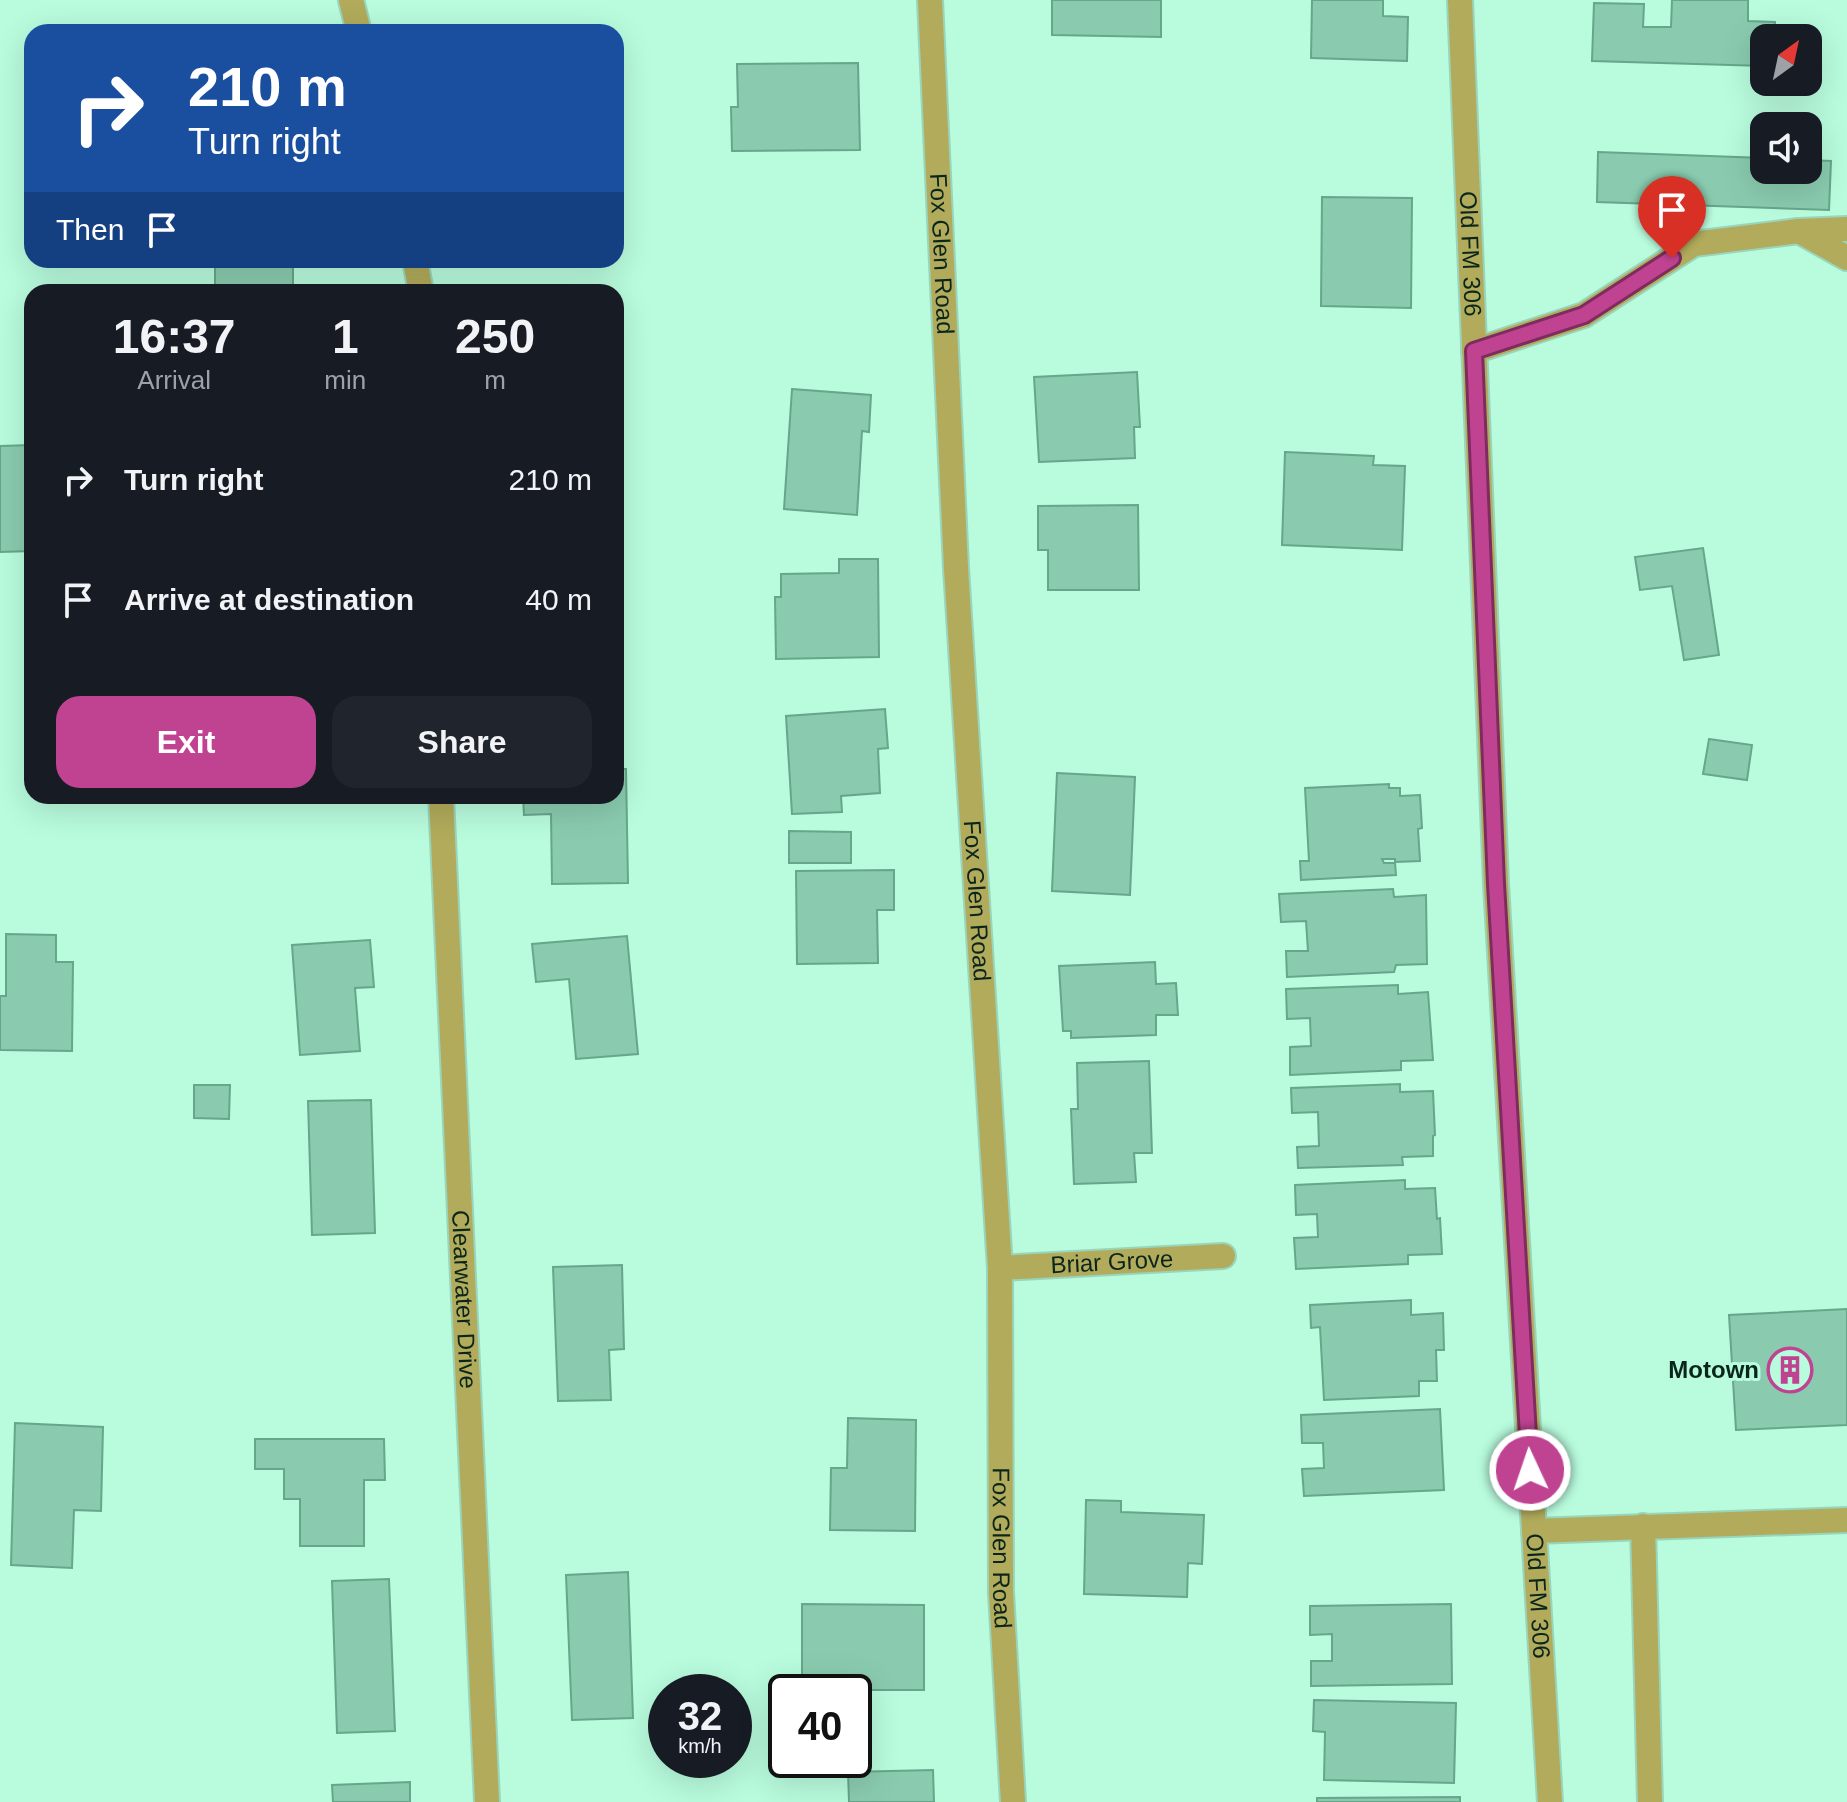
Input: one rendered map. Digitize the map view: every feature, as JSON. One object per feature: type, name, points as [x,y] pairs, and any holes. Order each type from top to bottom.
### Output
[{"type":"street","points":[[354,0],[358,24]]},
{"type":"street","name":"Fox Glen Road","points":[[930,0],[957,584],[1000,1268],[1001,1592],[1013,1802]]},
{"type":"street","name":"Old FM 306","points":[[1460,0],[1496,884],[1550,1802]]},
{"type":"street","points":[[1474,351],[1584,315],[1694,244],[1799,231],[1847,229]]},
{"type":"street","points":[[1799,231],[1847,258]]},
{"type":"street","name":"Clearwater Drive","points":[[441,804],[487,1802]]},
{"type":"street","name":"Briar Grove","points":[[1000,1268],[1223,1256]]},
{"type":"street","points":[[1534,1531],[1847,1520]]},
{"type":"street","points":[[1643,1526],[1650,1802]]},
{"type":"building","points":[[1052,0],[1161,0],[1161,37],[1052,35]]},
{"type":"building","points":[[1312,0],[1383,0],[1383,16],[1408,17],[1407,61],[1311,58]]},
{"type":"building","points":[[1672,0],[1748,0],[1748,21],[1775,22],[1750,24],[1750,66],[1592,61],[1594,3],[1644,4],[1643,27],[1671,27]]},
{"type":"building","points":[[858,63],[860,150],[732,151],[731,107],[738,107],[737,64]]},
{"type":"building","points":[[1598,152],[1750,157],[1750,184],[1822,184],[1822,161],[1831,161],[1829,210],[1597,202]]},
{"type":"building","points":[[1322,197],[1412,198],[1411,308],[1321,306]]},
{"type":"building","points":[[215,268],[293,268],[293,284],[215,284]]},
{"type":"building","points":[[1137,372],[1140,427],[1134,427],[1135,458],[1039,462],[1034,377]]},
{"type":"building","points":[[792,389],[871,395],[869,432],[862,431],[857,515],[784,509]]},
{"type":"building","points":[[24,445],[24,551],[0,552],[0,446]]},
{"type":"building","points":[[1285,452],[1374,456],[1373,465],[1405,466],[1402,550],[1282,545]]},
{"type":"building","points":[[1138,505],[1139,590],[1048,590],[1048,550],[1038,550],[1038,506]]},
{"type":"building","points":[[1703,548],[1719,655],[1684,660],[1672,586],[1640,590],[1635,557]]},
{"type":"building","points":[[839,559],[878,559],[879,657],[776,659],[775,597],[781,597],[781,574],[839,573]]},
{"type":"building","points":[[885,709],[888,748],[878,749],[880,793],[841,796],[842,812],[792,814],[786,716]]},
{"type":"building","points":[[1709,739],[1752,745],[1747,780],[1703,774]]},
{"type":"building","points":[[626,769],[628,883],[552,884],[551,814],[524,815],[523,804],[624,804]]},
{"type":"building","points":[[1057,773],[1135,777],[1130,895],[1052,891]]},
{"type":"building","points":[[1389,784],[1389,788],[1400,788],[1400,796],[1420,795],[1420,861],[1382,859],[1384,863],[1395,863],[1396,875],[1301,880],[1300,861],[1309,861],[1305,788]]},
{"type":"building","points":[[789,831],[851,832],[851,863],[789,863]]},
{"type":"building","points":[[894,870],[894,910],[877,910],[878,963],[797,964],[796,871]]},
{"type":"building","points":[[1393,889],[1394,897],[1426,895],[1427,964],[1396,965],[1394,972],[1287,977],[1286,951],[1308,951],[1306,921],[1281,922],[1279,894]]},
{"type":"building","points":[[6,934],[56,935],[56,962],[73,962],[72,1051],[0,1050],[0,996],[6,996]]},
{"type":"building","points":[[627,936],[638,1054],[576,1059],[569,979],[536,982],[532,944]]},
{"type":"building","points":[[370,940],[374,987],[355,988],[360,1051],[300,1055],[292,945]]},
{"type":"building","points":[[1155,962],[1156,984],[1176,983],[1178,1015],[1156,1015],[1156,1035],[1071,1038],[1071,1031],[1063,1031],[1059,966]]},
{"type":"building","points":[[1398,985],[1398,994],[1428,992],[1433,1060],[1401,1061],[1401,1070],[1290,1075],[1290,1047],[1311,1046],[1310,1018],[1287,1019],[1286,989]]},
{"type":"building","points":[[1149,1061],[1152,1153],[1134,1153],[1136,1182],[1074,1184],[1071,1109],[1078,1109],[1077,1063]]},
{"type":"building","points":[[1400,1084],[1400,1092],[1433,1091],[1433,1156],[1402,1157],[1403,1165],[1298,1168],[1297,1147],[1319,1146],[1318,1112],[1292,1113],[1291,1088]]},
{"type":"building","points":[[194,1085],[230,1085],[229,1119],[194,1118]]},
{"type":"building","points":[[371,1100],[375,1233],[312,1235],[308,1101]]},
{"type":"building","points":[[1405,1180],[1405,1189],[1435,1188],[1442,1254],[1408,1255],[1408,1264],[1296,1269],[1294,1238],[1318,1237],[1317,1214],[1296,1215],[1295,1185]]},
{"type":"building","points":[[622,1265],[624,1349],[609,1350],[611,1400],[558,1401],[553,1267]]},
{"type":"building","points":[[1411,1300],[1411,1315],[1443,1313],[1444,1350],[1436,1350],[1437,1381],[1419,1381],[1419,1396],[1324,1400],[1320,1327],[1311,1328],[1310,1305]]},
{"type":"building","name":"Motown","points":[[1847,1309],[1847,1425],[1736,1430],[1729,1315]]},
{"type":"building","points":[[1440,1409],[1444,1490],[1304,1496],[1302,1469],[1324,1468],[1323,1443],[1302,1443],[1301,1415]]},
{"type":"building","points":[[848,1418],[916,1420],[915,1531],[830,1530],[831,1468],[847,1468]]},
{"type":"building","points":[[15,1423],[103,1427],[101,1511],[74,1510],[72,1568],[11,1565]]},
{"type":"building","points":[[255,1439],[384,1439],[385,1480],[364,1480],[364,1546],[300,1546],[300,1499],[284,1499],[284,1469],[255,1469]]},
{"type":"building","points":[[1086,1500],[1121,1501],[1121,1512],[1204,1515],[1202,1564],[1188,1563],[1187,1597],[1084,1594]]},
{"type":"building","points":[[628,1572],[633,1718],[572,1720],[566,1575]]},
{"type":"building","points":[[389,1579],[395,1731],[337,1733],[332,1581]]},
{"type":"building","points":[[802,1604],[924,1605],[924,1690],[872,1690],[872,1674],[802,1674]]},
{"type":"building","points":[[1451,1604],[1452,1684],[1311,1686],[1311,1661],[1332,1661],[1332,1634],[1310,1635],[1310,1606]]},
{"type":"building","points":[[1314,1700],[1456,1703],[1454,1783],[1324,1780],[1325,1732],[1313,1731]]},
{"type":"building","points":[[933,1770],[934,1802],[849,1802],[848,1778],[872,1778],[872,1771]]},
{"type":"building","points":[[410,1782],[410,1802],[333,1802],[332,1785]]},
{"type":"building","points":[[1460,1797],[1460,1802],[1317,1802],[1317,1798]]},
{"type":"place","name":"Motown","points":[[1790,1370]]},
{"type":"route","points":[[1530,1470],[1496,884],[1474,351],[1584,315],[1672,258]]}]
